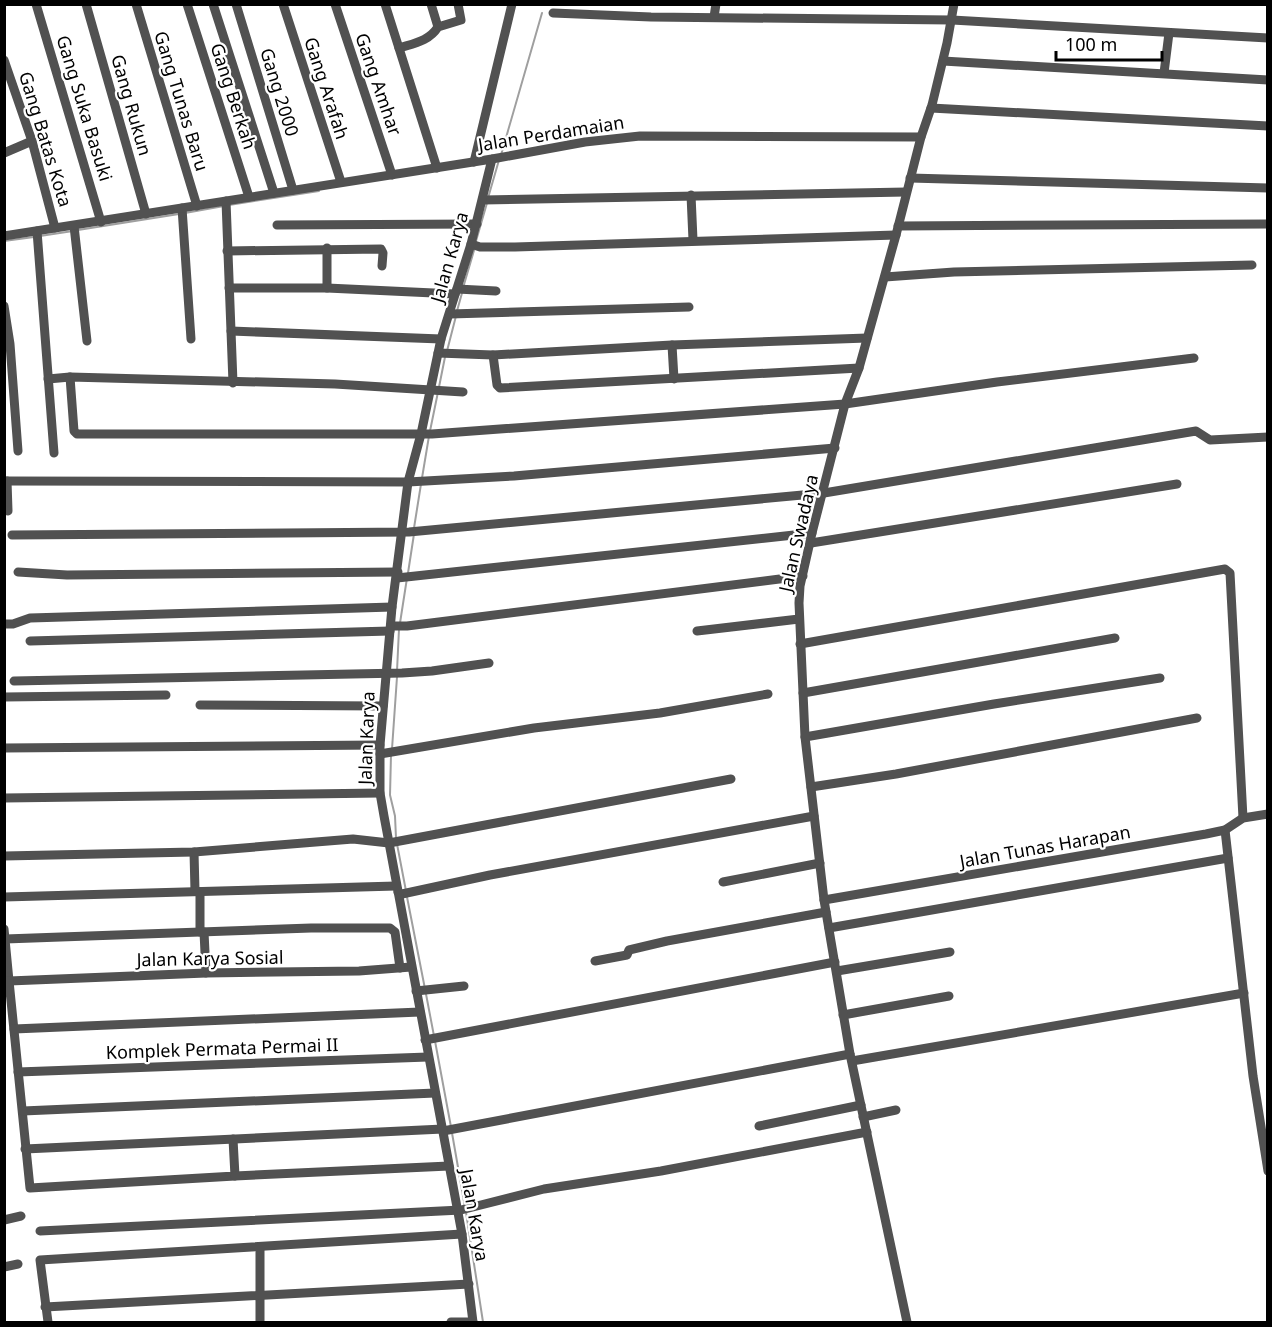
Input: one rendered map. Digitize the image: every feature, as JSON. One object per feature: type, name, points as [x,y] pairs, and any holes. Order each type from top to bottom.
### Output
[{"type":"street","name":"Gang Suka Basuki","points":[[36,4],[101,222]]},
{"type":"street","name":"Gang Rukun","points":[[86,4],[146,214]]},
{"type":"street","name":"Gang Tunas Baru","points":[[136,4],[196,206]]},
{"type":"street","name":"Gang Berkah","points":[[188,4],[249,197]]},
{"type":"street","points":[[213,4],[273,193]]},
{"type":"street","name":"Gang 2000","points":[[236,4],[292,190]]},
{"type":"street","name":"Gang Arafah","points":[[283,4],[341,182]]},
{"type":"street","name":"Gang Amhar","points":[[335,4],[392,175]]},
{"type":"street","points":[[385,4],[438,168]]},
{"type":"street","points":[[431,4],[438,27]]},
{"type":"street","points":[[399,48],[430,37],[438,27],[462,19],[458,4]]},
{"type":"street","points":[[474,162],[513,4]]},
{"type":"street","points":[[714,17],[716,4]]},
{"type":"street","points":[[921,137],[943,61],[954,4]]},
{"type":"street","points":[[553,13],[952,20],[1268,38]]},
{"type":"street","points":[[1164,74],[1169,33]]},
{"type":"street","name":"Gang Batas Kota","points":[[4,60],[9,90],[32,141],[55,228]]},
{"type":"street","points":[[943,61],[1268,80]]},
{"type":"street","points":[[931,108],[1268,126]]},
{"type":"street","name":"Jalan Perdamaian","points":[[4,236],[494,160],[585,142],[640,136],[921,137]]},
{"type":"street","name":"Jalan Swadaya","points":[[907,1323],[851,1058],[824,900],[805,737],[799,619],[803,576],[845,404],[859,368],[885,277],[921,137]]},
{"type":"street","points":[[4,153],[32,141]]},
{"type":"street","name":"Jalan Karya","points":[[473,1322],[459,1209],[445,1130],[428,1057],[431,1039],[420,1012],[420,990],[411,967],[394,842],[380,793],[383,706],[394,673],[392,607],[399,576],[411,482],[426,434],[443,353],[441,339],[453,315],[456,292],[475,245],[477,224],[487,201],[494,160]]},
{"type":"street","points":[[910,178],[1268,188]]},
{"type":"street","points":[[487,201],[906,192]]},
{"type":"street","points":[[691,195],[693,240]]},
{"type":"street","points":[[226,201],[233,383]]},
{"type":"street","points":[[182,208],[190,339]]},
{"type":"street","points":[[278,225],[477,224]]},
{"type":"street","points":[[475,245],[526,247],[897,231],[1268,224]]},
{"type":"street","points":[[74,226],[87,341]]},
{"type":"street","points":[[37,231],[54,453]]},
{"type":"street","points":[[327,248],[327,288]]},
{"type":"street","points":[[227,251],[381,249],[382,266]]},
{"type":"street","points":[[885,277],[954,272],[1252,265]]},
{"type":"street","points":[[230,288],[496,291]]},
{"type":"street","points":[[4,306],[10,344],[18,452]]},
{"type":"street","points":[[453,315],[689,307]]},
{"type":"street","points":[[231,331],[441,339]]},
{"type":"street","points":[[443,353],[493,355],[672,345],[867,338]]},
{"type":"street","points":[[672,345],[674,379]]},
{"type":"street","points":[[493,355],[497,385],[500,388],[859,368]]},
{"type":"street","points":[[70,377],[74,431],[77,434],[426,434],[845,404],[997,382],[1194,358]]},
{"type":"street","points":[[48,379],[70,377],[335,384],[463,392]]},
{"type":"street","points":[[12,535],[420,531],[824,493],[1196,431],[1210,440],[1268,437]]},
{"type":"street","points":[[8,511],[6,481],[411,482],[514,476],[835,448]]},
{"type":"street","points":[[18,572],[67,575],[414,576],[812,538],[1177,484]]},
{"type":"street","points":[[800,644],[1225,569],[1230,573],[1243,818]]},
{"type":"street","points":[[30,641],[407,626],[803,576]]},
{"type":"street","points":[[4,624],[13,624],[30,618],[392,607]]},
{"type":"street","points":[[697,631],[799,619]]},
{"type":"street","points":[[803,693],[1115,638]]},
{"type":"street","points":[[15,681],[394,673],[432,671],[489,663]]},
{"type":"street","points":[[805,737],[1160,678]]},
{"type":"street","points":[[4,748],[398,750],[534,728],[660,713],[768,694]]},
{"type":"street","points":[[4,697],[166,695]]},
{"type":"street","points":[[200,705],[383,706]]},
{"type":"street","points":[[811,787],[896,774],[1197,718]]},
{"type":"street","points":[[4,856],[194,852],[353,839],[394,842],[731,779]]},
{"type":"street","points":[[4,798],[380,793]]},
{"type":"street","name":"Jalan Tunas Harapan","points":[[824,900],[1225,830],[1243,818],[1268,814]]},
{"type":"street","points":[[4,897],[197,891],[402,891],[814,816]]},
{"type":"street","points":[[1225,830],[1252,1076],[1267,1168]]},
{"type":"street","points":[[194,852],[206,973]]},
{"type":"street","points":[[829,928],[1228,858]]},
{"type":"street","points":[[723,882],[820,863]]},
{"type":"street","points":[[595,961],[627,956],[629,950],[667,941],[826,912]]},
{"type":"street","points":[[5,939],[390,928],[395,932],[400,968]]},
{"type":"street","points":[[4,929],[7,981],[30,1188],[450,1166]]},
{"type":"street","points":[[431,1039],[836,967],[950,952]]},
{"type":"street","name":"Jalan Karya Sosial","points":[[7,981],[206,973],[358,972],[411,967]]},
{"type":"street","points":[[420,990],[464,986]]},
{"type":"street","points":[[25,1149],[445,1130],[851,1058],[1244,993]]},
{"type":"street","points":[[843,1015],[950,996]]},
{"type":"street","points":[[14,1029],[420,1012]]},
{"type":"street","name":"Komplek Permata Permai II","points":[[18,1072],[428,1057]]},
{"type":"street","points":[[22,1112],[435,1093]]},
{"type":"street","points":[[759,1126],[861,1105]]},
{"type":"street","points":[[863,1117],[896,1110]]},
{"type":"street","points":[[40,1231],[459,1209],[544,1189],[661,1171],[867,1132]]},
{"type":"street","points":[[233,1139],[235,1176]]},
{"type":"street","points":[[4,1220],[21,1216]]},
{"type":"street","points":[[48,1323],[40,1260],[462,1234]]},
{"type":"street","points":[[260,1247],[260,1323]]},
{"type":"street","points":[[4,1267],[18,1264]]},
{"type":"street","points":[[45,1307],[469,1284]]},
{"type":"street","points":[[451,1323],[473,1322]]},
{"type":"waterway","points":[[501,155],[542,13]]},
{"type":"waterway","points":[[488,198],[499,160]]},
{"type":"waterway","points":[[229,205],[319,191]]},
{"type":"waterway","points":[[476,241],[487,203]]},
{"type":"waterway","points":[[185,213],[224,206]]},
{"type":"waterway","points":[[78,230],[179,214]]},
{"type":"waterway","points":[[40,236],[73,231]]},
{"type":"waterway","points":[[4,241],[34,237]]},
{"type":"waterway","points":[[463,288],[475,247]]},
{"type":"waterway","points":[[457,311],[462,293]]},
{"type":"waterway","points":[[447,351],[456,316]]},
{"type":"waterway","points":[[439,387],[445,357]]},
{"type":"waterway","points":[[430,431],[438,392]]},
{"type":"waterway","points":[[422,478],[429,436]]},
{"type":"waterway","points":[[414,528],[421,484]]},
{"type":"waterway","points":[[408,573],[414,534]]},
{"type":"waterway","points":[[400,623],[407,578]]},
{"type":"waterway","points":[[397,671],[399,629]]},
{"type":"waterway","points":[[392,749],[397,677]]},
{"type":"waterway","points":[[391,755],[390,795],[395,816],[396,838]]},
{"type":"waterway","points":[[397,844],[406,891]]},
{"type":"waterway","points":[[407,897],[425,989]]},
{"type":"waterway","points":[[426,994],[434,1036]]},
{"type":"waterway","points":[[435,1041],[451,1127]]},
{"type":"waterway","points":[[452,1133],[465,1207]]},
{"type":"waterway","points":[[466,1212],[483,1322]]}]
